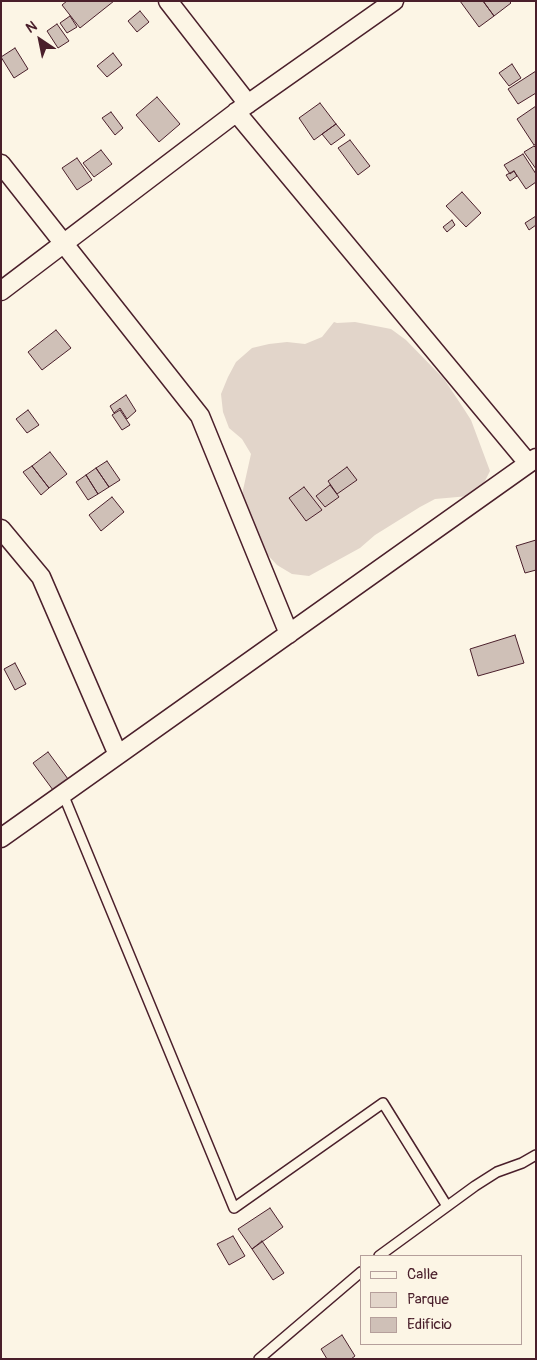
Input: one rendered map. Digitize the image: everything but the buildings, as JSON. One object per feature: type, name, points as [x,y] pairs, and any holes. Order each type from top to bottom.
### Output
[{"type":"street","points":[[1,838],[532,461],[242,108],[168,1]]},
{"type":"street","points":[[1,291],[242,108],[394,1]]},
{"type":"street","points":[[1,164],[200,416],[289,634]]},
{"type":"street","points":[[1,529],[41,577],[118,755]]},
{"type":"lane","points":[[63,794],[234,1208],[383,1103],[447,1206]]},
{"type":"lane","points":[[380,1255],[497,1172],[522,1163],[536,1155]]},
{"type":"lane","points":[[259,1359],[270,1354],[360,1273]]},
{"type":"green space","points":[[334,322],[355,322],[391,329],[406,340],[444,379],[471,420],[490,471],[482,487],[469,496],[435,499],[375,535],[360,548],[309,576],[292,574],[277,565],[254,540],[239,508],[251,454],[242,439],[229,428],[223,412],[221,394],[236,362],[252,348],[287,342],[305,344],[322,337]]}]
